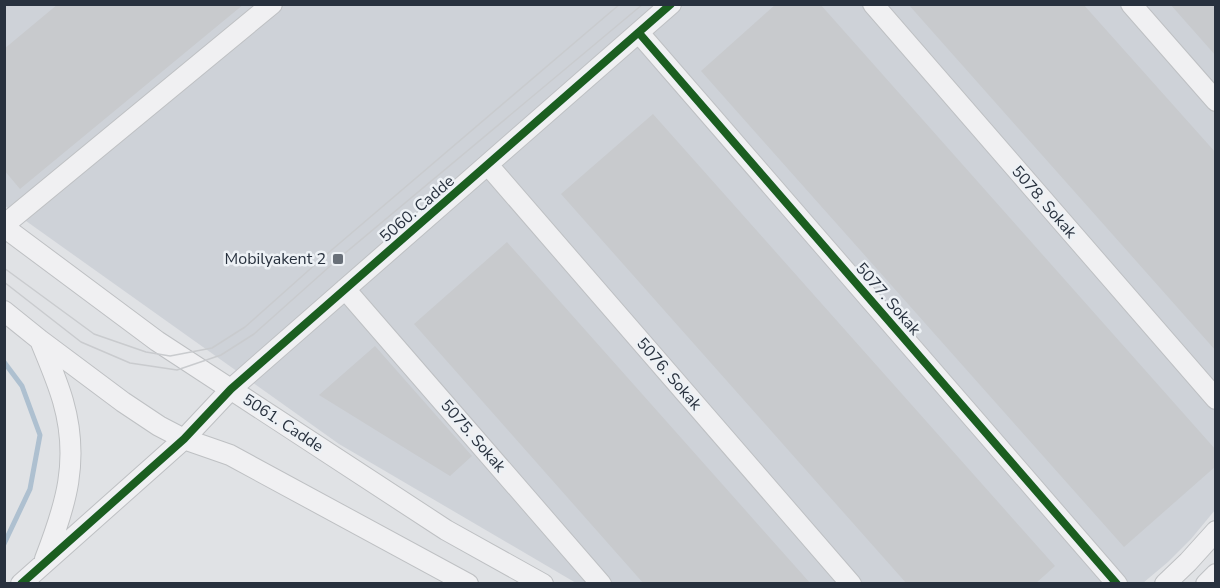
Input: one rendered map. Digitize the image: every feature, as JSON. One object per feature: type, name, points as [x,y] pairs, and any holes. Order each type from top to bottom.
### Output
[{"type":"street","points":[[4,226],[272,4]]},
{"type":"street","name":"5060. Cadde","points":[[21,584],[184,439],[231,389],[671,4]]},
{"type":"street","name":"5078. Sokak","points":[[873,4],[1215,399]]},
{"type":"street","points":[[1131,4],[1215,101]]},
{"type":"street","name":"5077. Sokak","points":[[639,33],[1117,584]]},
{"type":"street","name":"5076. Sokak","points":[[488,165],[851,584]]},
{"type":"street","name":"5061. Cadde","points":[[4,226],[157,341],[446,530],[543,584]]},
{"type":"street","name":"5075. Sokak","points":[[345,289],[601,584]]},
{"type":"street","points":[[4,311],[123,402],[159,426],[184,439],[230,455],[468,584]]},
{"type":"street","points":[[40,340],[62,398],[69,431],[70,452],[70,473],[64,506],[43,564]]},
{"type":"street","points":[[1165,584],[1215,531]]},
{"type":"street","points":[[1206,584],[1215,574]]},
{"type":"shaded area","points":[[5,5],[1215,5],[1215,510],[1191,539],[1143,583],[576,583],[339,444],[5,206]]},
{"type":"building","points":[[58,4],[244,4],[20,189],[4,170],[4,49]]},
{"type":"building","points":[[776,4],[820,4],[1216,450],[1216,466],[1124,547],[701,71]]},
{"type":"building","points":[[908,4],[1083,4],[1216,153],[1216,351]]},
{"type":"building","points":[[1170,4],[1216,4],[1216,56]]},
{"type":"building","points":[[653,114],[1055,566],[1035,584],[907,584],[561,194]]},
{"type":"building","points":[[507,242],[811,584],[644,584],[414,324]]},
{"type":"building","points":[[375,346],[472,456],[450,476],[319,395]]},
{"type":"waterway","points":[[4,362],[22,386],[40,435],[30,489],[4,544]]},
{"type":"tram line","points":[[4,268],[94,334],[146,352],[170,356],[212,348],[245,327],[620,4]]},
{"type":"tram line","points":[[4,282],[81,342],[130,363],[177,370],[221,355],[254,334],[338,259],[643,4]]},
{"type":"cycle path","points":[[21,584],[184,439],[231,389],[671,4]]},
{"type":"cycle path","points":[[639,33],[1117,584]]},
{"type":"place","name":"Mobilyakent 2","points":[[338,259]]}]
